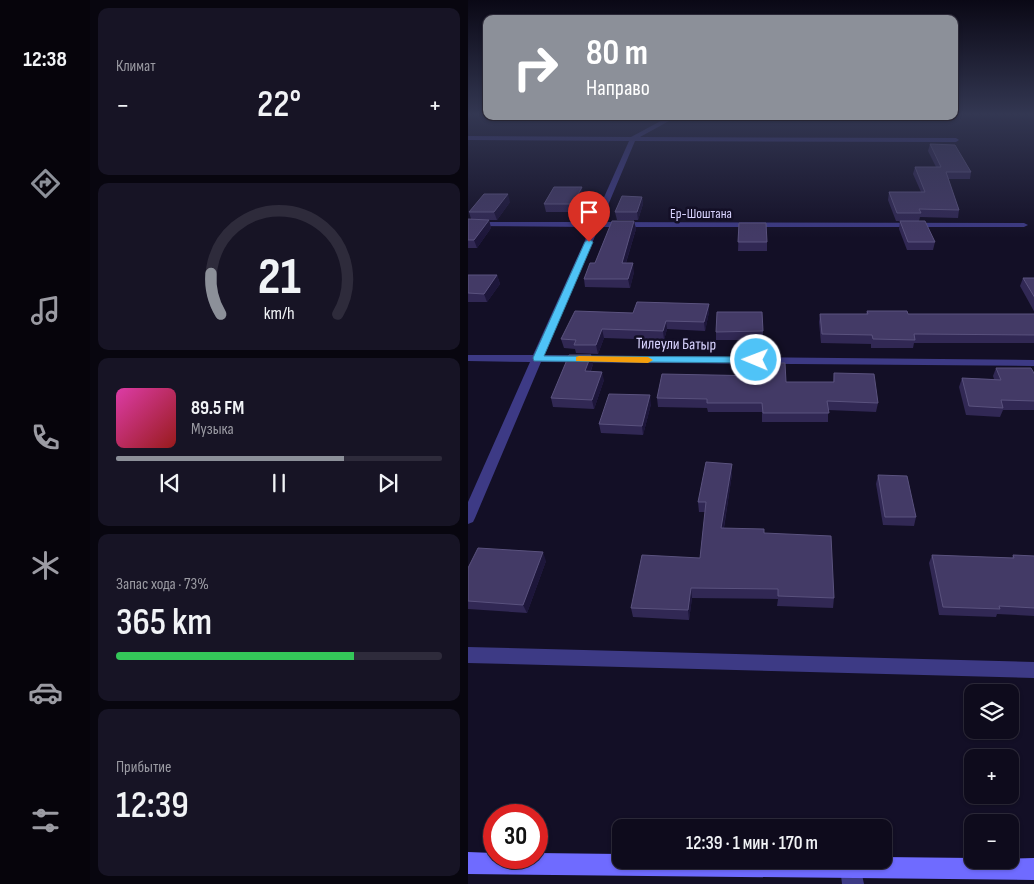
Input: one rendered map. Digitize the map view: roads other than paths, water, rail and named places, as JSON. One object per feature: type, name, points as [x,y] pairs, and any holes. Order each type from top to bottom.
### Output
[{"type":"main road","points":[[468,863],[852,876],[1034,868]]},
{"type":"street","points":[[468,518],[626,155]]},
{"type":"street","name":"Ер-Шоштана","points":[[468,224],[1024,225]]},
{"type":"street","name":"Тилеули Батыр","points":[[468,358],[1034,363]]},
{"type":"street","points":[[468,655],[1034,670]]}]
